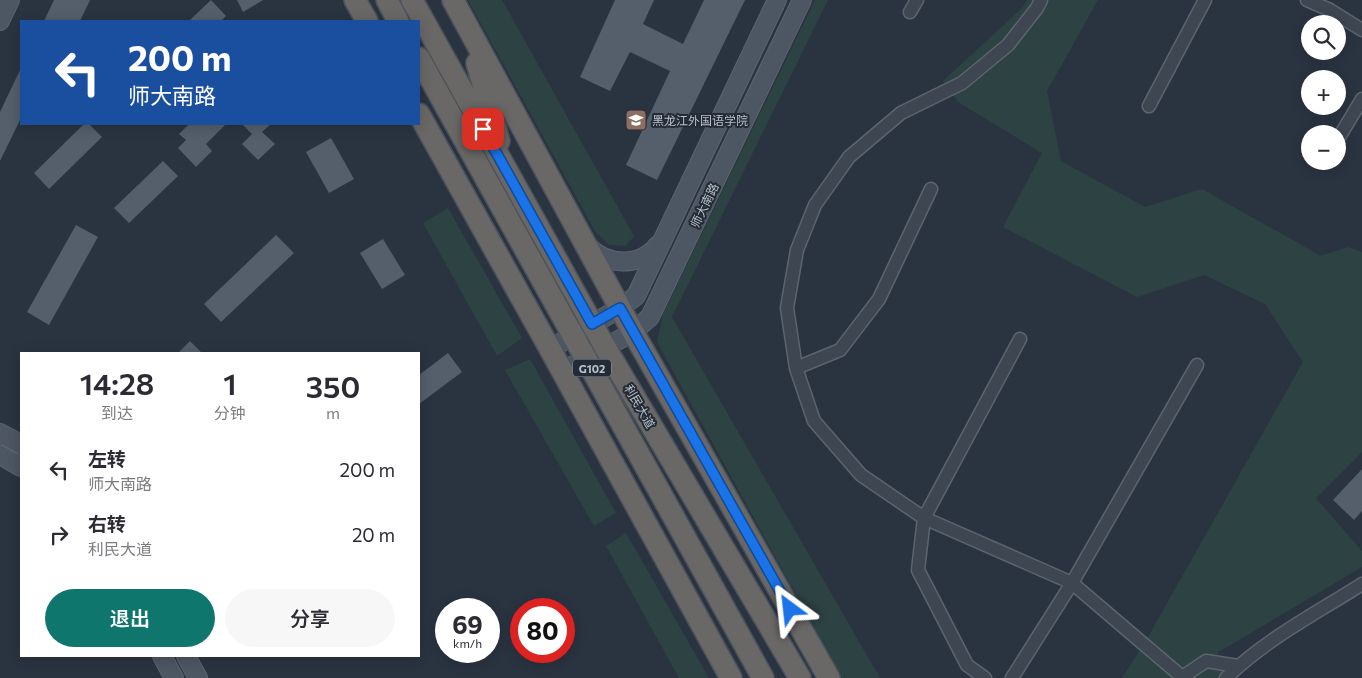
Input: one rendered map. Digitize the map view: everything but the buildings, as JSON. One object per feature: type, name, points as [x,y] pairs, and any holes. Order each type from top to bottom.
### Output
[{"type":"highway","points":[[355,0],[366,20]]},
{"type":"highway","points":[[387,0],[397,20]]},
{"type":"highway","name":"利民大道","points":[[412,0],[605,347],[800,678]]},
{"type":"highway","points":[[452,0],[633,332],[829,678]]},
{"type":"highway","points":[[467,26],[510,178]]},
{"type":"highway","name":"利民大道","points":[[420,60],[763,678]]},
{"type":"highway","points":[[420,61],[457,182]]},
{"type":"highway","points":[[420,116],[563,371],[731,678]]},
{"type":"main road","points":[[0,21],[10,0]]},
{"type":"main road","name":"师大南路","points":[[550,349],[620,308],[636,296],[777,0]]},
{"type":"main road","name":"师大南路","points":[[563,371],[633,332],[650,317],[802,0]]},
{"type":"main road","points":[[584,243],[597,255],[627,262],[644,258],[651,254],[664,237]]},
{"type":"main road","points":[[0,432],[20,443]]},
{"type":"main road","points":[[0,455],[20,466]]},
{"type":"main road","points":[[163,657],[174,678]]},
{"type":"main road","points":[[187,657],[198,678]]},
{"type":"street","points":[[910,12],[917,0]]},
{"type":"street","points":[[1041,0],[1038,8],[1008,44],[962,83],[901,113],[849,157],[815,204],[797,250],[788,308],[796,368],[814,421],[860,475],[924,518],[1072,583],[1181,677],[1206,661],[1238,666]]},
{"type":"street","points":[[1149,106],[1205,0]]},
{"type":"street","points":[[1307,0],[1330,10],[1362,30]]},
{"type":"street","points":[[1346,126],[1362,99]]},
{"type":"street","points":[[796,368],[840,350],[880,299],[931,189]]},
{"type":"street","points":[[985,678],[967,666],[918,570],[924,518],[1020,339]]},
{"type":"street","points":[[1012,678],[1072,583],[1198,365]]},
{"type":"street","points":[[1226,678],[1238,666],[1277,636],[1362,584]]},
{"type":"green space","points":[[468,0],[502,0],[634,236],[626,246],[609,245],[595,231]]},
{"type":"green space","points":[[815,0],[828,0],[672,317],[880,678],[842,678],[657,342],[663,314]]},
{"type":"green space","points":[[1027,0],[1098,0],[1047,91],[1061,161],[1145,207],[1202,189],[1321,256],[1348,247],[1362,252],[1362,452],[1316,498],[1362,551],[1362,567],[1217,653],[1233,678],[1122,678],[1144,644],[1303,362],[1265,304],[1204,275],[1137,297],[1003,227],[1042,153],[958,102],[943,81],[1023,7]]},
{"type":"green space","points":[[448,208],[522,338],[497,356],[423,223]]},
{"type":"green space","points":[[530,359],[616,513],[594,526],[505,370]]},
{"type":"green space","points":[[626,533],[709,678],[679,678],[606,546]]},
{"type":"place","name":"黑龙江外国语学院","points":[[636,120]]},
{"type":"route","points":[[483,129],[592,324],[620,308],[790,609]]}]
